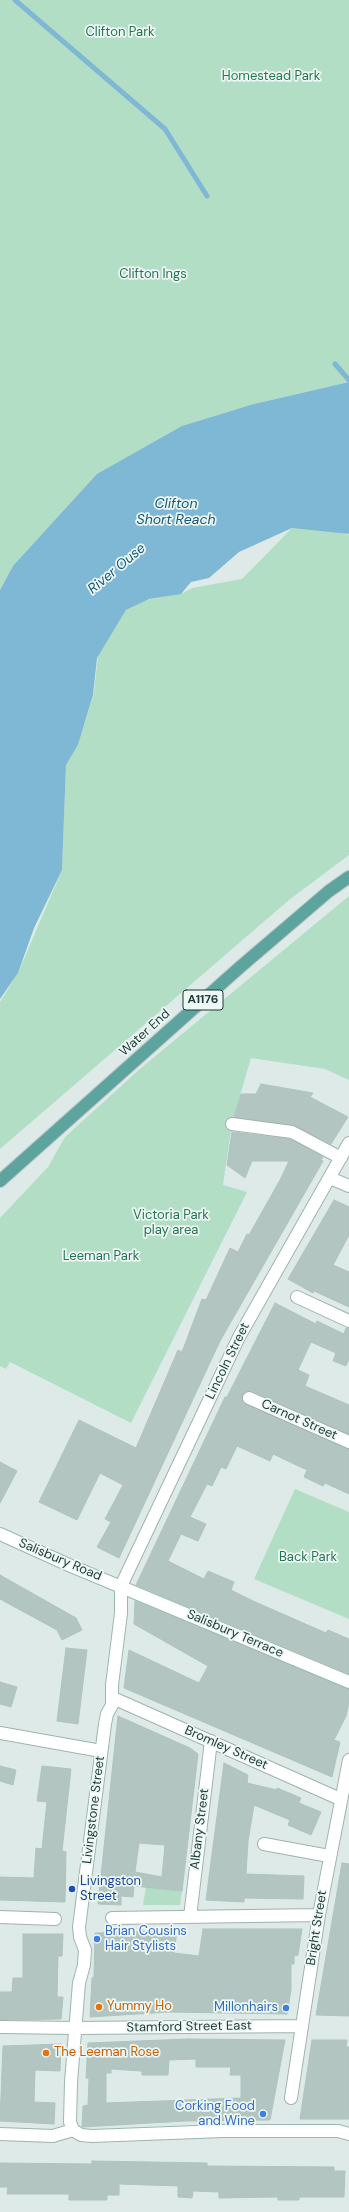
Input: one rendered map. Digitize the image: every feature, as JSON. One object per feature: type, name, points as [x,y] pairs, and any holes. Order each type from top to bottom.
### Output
[{"type":"main road","name":"Water End","points":[[0,1181],[239,968],[329,891],[349,877]]},
{"type":"street","points":[[232,1124],[292,1132],[341,1158]]},
{"type":"street","name":"Lincoln Street","points":[[121,1586],[239,1336],[349,1143]]},
{"type":"street","points":[[330,1178],[349,1186]]},
{"type":"street","points":[[297,1298],[349,1321]]},
{"type":"street","name":"Carnot Street","points":[[249,1398],[349,1442]]},
{"type":"street","name":"Salisbury Road","points":[[0,1534],[121,1586]]},
{"type":"street","name":"Salisbury Terrace","points":[[121,1586],[349,1682]]},
{"type":"street","name":"Livingstone Street","points":[[73,2130],[70,2122],[70,2095],[79,1983],[84,1965],[85,1950],[80,1937],[79,1927],[106,1714],[112,1705],[121,1613],[121,1586]]},
{"type":"street","name":"Bromley Street","points":[[112,1698],[340,1799]]},
{"type":"street","points":[[0,1733],[101,1751]]},
{"type":"street","name":"Albany Street","points":[[190,1917],[211,1741]]},
{"type":"street","name":"Bright Street","points":[[291,2098],[318,1915],[349,1760]]},
{"type":"street","points":[[264,1844],[329,1856]]},
{"type":"street","points":[[112,1918],[318,1915]]},
{"type":"street","points":[[0,1917],[55,1919]]},
{"type":"street","name":"Stamford Street East","points":[[0,2027],[76,2028],[301,2026]]},
{"type":"street","points":[[0,2134],[53,2136],[73,2130],[82,2135],[92,2136],[223,2131],[338,2131],[349,2134]]},
{"type":"green space","name":"Clifton Ings","points":[[0,0],[349,0],[349,382],[254,404],[13,566],[0,590]]},
{"type":"green space","points":[[292,528],[333,531],[349,535],[349,855],[289,900],[0,1149],[0,1002],[18,973],[62,870],[66,765],[78,745],[94,693],[98,655],[126,610],[146,600],[183,593],[192,588],[242,579]]},
{"type":"green space","name":"Leeman Park","points":[[349,896],[349,1080],[325,1069],[251,1058],[232,1123],[223,1185],[247,1192],[131,1423],[10,1362],[6,1369],[0,1366],[0,1218],[48,1167],[65,1137],[141,1068]]},
{"type":"green space","name":"Back Park","points":[[295,1489],[349,1512],[349,1619],[254,1579]]},
{"type":"green space","points":[[146,1887],[182,1891],[180,1905],[143,1905]]},
{"type":"water","name":"Clifton Short Reach","points":[[349,382],[349,534],[292,528],[239,552],[209,578],[191,582],[181,594],[149,599],[126,610],[97,658],[93,695],[78,745],[66,765],[62,870],[34,928],[18,973],[0,999],[0,590],[13,566],[97,474],[182,426],[254,404]]},
{"type":"building","points":[[261,1084],[313,1093],[310,1097],[348,1117],[331,1144],[293,1125],[234,1117],[241,1094],[256,1094]]},
{"type":"building","points":[[232,1132],[290,1139],[323,1157],[321,1160],[323,1161],[220,1341],[119,1558],[97,1547],[111,1522],[105,1519],[123,1485],[100,1473],[77,1520],[39,1502],[79,1420],[136,1448],[178,1350],[182,1352],[202,1299],[206,1300],[230,1248],[238,1252],[247,1234],[249,1235],[280,1180],[289,1161],[252,1161],[245,1178],[227,1165]]},
{"type":"building","points":[[334,1200],[349,1207],[349,1235],[333,1265],[349,1272],[349,1307],[314,1291],[313,1293],[288,1279]]},
{"type":"building","points":[[275,1303],[316,1324],[317,1321],[344,1334],[346,1328],[349,1328],[349,1359],[346,1366],[333,1361],[336,1353],[311,1342],[298,1370],[309,1375],[305,1386],[349,1405],[349,1434],[252,1391],[244,1392],[242,1398],[243,1402],[349,1449],[349,1494],[325,1483],[323,1486],[304,1477],[307,1470],[273,1454],[270,1461],[237,1446],[226,1469],[221,1467],[212,1486],[207,1484],[190,1517],[206,1524],[198,1541],[181,1534],[168,1561],[204,1579],[208,1571],[234,1582],[231,1590],[253,1601],[326,1633],[328,1630],[349,1639],[349,1674],[136,1585],[225,1397],[227,1397]]},
{"type":"building","points":[[0,1462],[17,1471],[0,1503]]},
{"type":"building","points":[[0,1575],[76,1618],[82,1630],[62,1640],[57,1630],[0,1599]]},
{"type":"building","points":[[135,1601],[349,1689],[349,1702],[346,1716],[334,1740],[340,1742],[332,1777],[124,1688],[129,1650],[199,1683],[208,1666],[134,1624]]},
{"type":"building","points":[[66,1648],[87,1650],[78,1724],[57,1721]]},
{"type":"building","points":[[0,1682],[17,1687],[11,1707],[0,1704]]},
{"type":"building","points":[[118,1716],[190,1748],[198,1754],[182,1891],[134,1886],[133,1897],[121,1896],[121,1905],[98,1904]],"holes":[[[139,1843],[165,1845],[162,1877],[135,1872]]]},
{"type":"building","points":[[224,1763],[248,1775],[247,1783],[277,1790],[277,1788],[301,1798],[299,1803],[321,1812],[311,1835],[288,1825],[290,1820],[254,1805],[248,1841],[246,1874],[304,1876],[303,1899],[244,1898],[244,1902],[206,1900]]},
{"type":"building","points":[[0,1766],[16,1770],[13,1785],[0,1781]]},
{"type":"building","points":[[42,1766],[71,1769],[62,1851],[66,1852],[65,1902],[0,1900],[0,1877],[34,1878],[36,1848],[42,1849],[47,1802],[37,1801]]},
{"type":"building","points":[[342,1863],[349,1864],[349,2016],[316,2015]]},
{"type":"building","points":[[203,1929],[302,1929],[298,1955],[294,1956],[294,1964],[291,1964],[291,1990],[287,2014],[169,2012],[90,2017],[92,1978],[94,1977],[95,1933],[177,1930],[174,1953],[199,1956]]},
{"type":"building","points":[[23,1934],[63,1934],[62,1956],[58,1956],[57,1997],[63,1997],[61,2019],[0,2020],[0,1992],[12,1992],[13,1978],[23,1978]]},
{"type":"building","points":[[188,2039],[285,2040],[270,2120],[185,2121],[82,2127],[83,2106],[88,2105],[89,2078],[86,2078],[88,2043]],"holes":[[[196,2059],[196,2067],[231,2067],[230,2075],[241,2075],[241,2098],[106,2103],[106,2073],[111,2073],[111,2069],[142,2071],[142,2075],[168,2075],[169,2060]]]},
{"type":"building","points":[[312,2040],[347,2040],[346,2047],[349,2047],[349,2119],[300,2119]]},
{"type":"building","points":[[61,2044],[60,2071],[35,2070],[34,2102],[55,2103],[54,2124],[0,2121],[3,2046]]},
{"type":"building","points":[[92,2161],[207,2163],[207,2166],[334,2167],[334,2171],[345,2171],[344,2197],[299,2197],[299,2200],[278,2200],[278,2197],[219,2198],[219,2192],[193,2191],[192,2198],[178,2197],[178,2186],[119,2184],[119,2195],[107,2195],[107,2200],[69,2200],[69,2194],[7,2194],[8,2187],[0,2187],[0,2163],[92,2164]]},
{"type":"waterway","points":[[15,0],[165,129],[207,196]]},
{"type":"waterway","points":[[335,364],[349,380]]},
{"type":"place","name":"Livingston Street","points":[[72,1889]]},
{"type":"place","name":"Brian Cousins Hair Stylists","points":[[97,1939]]},
{"type":"place","name":"Yummy Ho","points":[[99,2007]]},
{"type":"place","name":"Millonhairs","points":[[286,2008]]},
{"type":"place","name":"The Leeman Rose","points":[[46,2053]]},
{"type":"place","name":"Corking Food and Wine","points":[[263,2114]]},
{"type":"park label","name":"Clifton Park","points":[[120,33]]},
{"type":"park label","name":"Homestead Park","points":[[271,77]]},
{"type":"park label","name":"Victoria Park play area","points":[[171,1224]]},
{"type":"water label","name":"River Ouse","points":[[117,569]]}]
